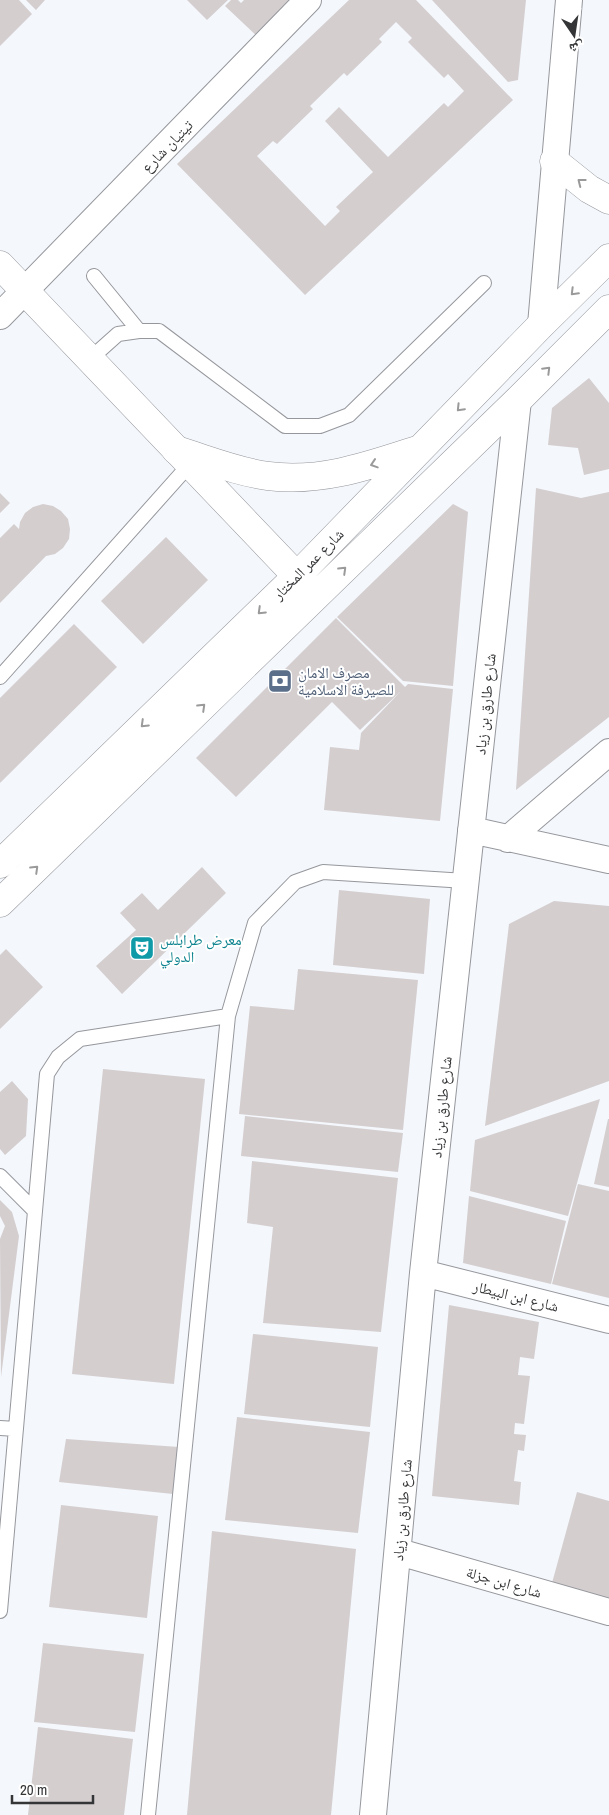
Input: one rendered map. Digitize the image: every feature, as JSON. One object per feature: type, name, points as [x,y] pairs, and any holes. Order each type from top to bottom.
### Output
[{"type":"main road","points":[[554,161],[589,189],[609,200]]},
{"type":"main road","name":"شارع عمر المختار","points":[[0,864],[297,576],[420,448],[609,258]]},
{"type":"main road","points":[[0,265],[316,596]]},
{"type":"main road","name":"شارع عمر المختار","points":[[0,903],[518,400],[609,309]]},
{"type":"main road","points":[[183,457],[268,476],[317,477],[355,470],[420,448]]},
{"type":"street","name":"تيتيان شارع","points":[[0,316],[26,292],[308,0]]},
{"type":"street","points":[[541,325],[568,0]]},
{"type":"street","name":"شارع طارق بن زياد","points":[[373,1815],[399,1552],[423,1273],[518,400]]},
{"type":"street","points":[[508,838],[609,752]]},
{"type":"street","points":[[471,830],[609,860]]},
{"type":"street","name":"شارع ابن البيطار","points":[[423,1273],[609,1320]]},
{"type":"street","name":"شارع ابن جزلة","points":[[399,1552],[609,1612]]},
{"type":"lane","points":[[94,276],[139,331]]},
{"type":"lane","points":[[90,359],[118,334],[159,331],[285,426],[320,426],[349,415],[484,283]]},
{"type":"lane","points":[[0,677],[183,457]]},
{"type":"lane","points":[[148,1815],[228,1016],[255,923],[295,882],[323,872],[466,881]]},
{"type":"lane","points":[[0,1611],[47,1074],[58,1057],[80,1040],[228,1016]]},
{"type":"lane","points":[[0,1176],[35,1211]]},
{"type":"lane","points":[[0,1428],[16,1429]]},
{"type":"building","points":[[0,0],[19,0],[32,14],[0,46]]},
{"type":"building","points":[[26,0],[45,0],[36,10]]},
{"type":"building","points":[[187,0],[228,0],[207,20]]},
{"type":"building","points":[[231,0],[238,0],[241,3],[244,0],[297,0],[259,38],[225,6]]},
{"type":"building","points":[[349,0],[416,0],[513,100],[305,295],[177,164]],"holes":[[[396,22],[412,38],[408,42],[444,78],[448,74],[464,91],[448,107],[444,103],[388,157],[339,107],[325,121],[373,172],[336,207],[340,211],[325,226],[257,156],[273,141],[277,144],[313,109],[310,106],[344,73],[347,76],[382,42],[379,39]]]},
{"type":"building","points":[[432,0],[526,0],[518,80],[508,82]]},
{"type":"building","points":[[589,378],[609,403],[609,469],[584,475],[578,448],[548,445],[552,408]]},
{"type":"building","points":[[536,488],[581,498],[609,492],[609,717],[516,790]]},
{"type":"building","points":[[0,493],[10,503],[0,513]]},
{"type":"building","points":[[43,504],[53,506],[68,519],[69,539],[63,548],[55,554],[46,556],[0,603],[0,538],[14,524],[19,529],[20,522],[25,513],[33,507]]},
{"type":"building","points":[[453,504],[468,512],[453,686],[403,681],[337,617]]},
{"type":"building","points":[[166,537],[208,580],[143,644],[101,601]]},
{"type":"building","points":[[336,618],[405,687],[408,684],[453,689],[440,821],[324,810],[330,747],[359,750],[361,733],[401,691],[360,730],[332,702],[236,797],[196,758]]},
{"type":"building","points":[[74,624],[117,667],[0,783],[0,698]]},
{"type":"building","name":"معرض طرابلس الدولي","points":[[202,867],[226,893],[122,994],[96,966],[136,930],[120,913],[142,893],[158,910]]},
{"type":"building","points":[[339,890],[430,899],[424,974],[333,965]]},
{"type":"building","points":[[554,901],[609,906],[609,1081],[485,1126],[509,924]]},
{"type":"building","points":[[6,949],[43,987],[0,1029],[0,955]]},
{"type":"building","points":[[298,969],[418,980],[403,1130],[239,1114],[250,1006],[294,1010]]},
{"type":"building","points":[[103,1069],[205,1079],[174,1384],[72,1374]]},
{"type":"building","points":[[12,1081],[28,1099],[26,1136],[5,1155],[0,1149],[0,1092]]},
{"type":"building","points":[[600,1099],[568,1216],[470,1191],[475,1140]]},
{"type":"building","points":[[245,1116],[403,1133],[398,1172],[241,1156]]},
{"type":"building","points":[[609,1119],[609,1187],[594,1184]]},
{"type":"building","points":[[252,1161],[398,1178],[381,1332],[263,1323],[273,1227],[247,1223]]},
{"type":"building","points":[[578,1184],[609,1191],[609,1298],[552,1284]]},
{"type":"building","points":[[469,1196],[566,1221],[551,1284],[463,1263]]},
{"type":"building","points":[[0,1200],[12,1212],[19,1236],[1,1377],[0,1239],[5,1226],[0,1216]]},
{"type":"building","points":[[449,1305],[539,1322],[534,1359],[520,1357],[518,1375],[530,1376],[524,1424],[515,1423],[514,1434],[526,1435],[524,1451],[518,1450],[514,1481],[521,1482],[519,1505],[432,1496]]},
{"type":"building","points":[[253,1334],[378,1347],[370,1427],[244,1414]]},
{"type":"building","points":[[237,1417],[370,1432],[358,1533],[225,1520]]},
{"type":"building","points":[[66,1439],[179,1447],[173,1494],[59,1482]]},
{"type":"building","points":[[577,1492],[609,1501],[609,1599],[552,1583]]},
{"type":"building","points":[[61,1505],[158,1516],[147,1618],[49,1607]]},
{"type":"building","points":[[212,1531],[356,1549],[331,1815],[187,1815]]},
{"type":"building","points":[[43,1643],[144,1654],[135,1732],[34,1722]]},
{"type":"building","points":[[38,1727],[133,1739],[124,1815],[28,1815]]},
{"type":"place","name":"مصرف الامان للصيرفة الاسلامية","points":[[280,681]]},
{"type":"place","name":"معرض طرابلس الدولي","points":[[142,948]]}]
